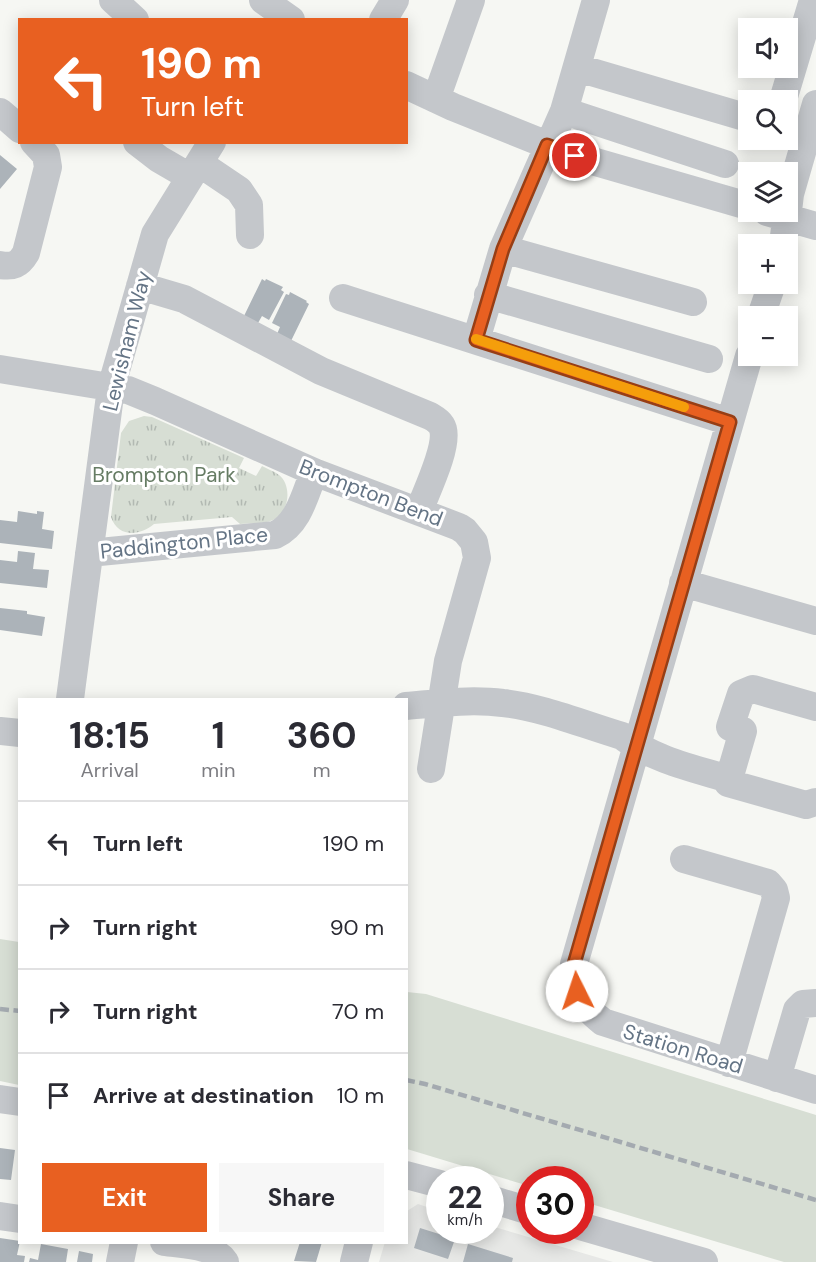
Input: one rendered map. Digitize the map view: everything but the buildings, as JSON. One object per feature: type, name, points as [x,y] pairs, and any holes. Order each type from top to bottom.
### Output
[{"type":"street","points":[[113,0],[133,18]]},
{"type":"street","points":[[263,0],[288,18]]},
{"type":"street","points":[[384,18],[395,0]]},
{"type":"street","points":[[436,99],[471,0]]},
{"type":"street","points":[[476,340],[503,249],[547,145],[564,111],[596,0]]},
{"type":"street","points":[[786,90],[813,0]]},
{"type":"street","points":[[578,68],[738,115]]},
{"type":"street","points":[[408,86],[575,156],[738,203]]},
{"type":"street","points":[[798,166],[816,104]]},
{"type":"street","points":[[564,111],[725,164]]},
{"type":"street","points":[[0,112],[18,127]]},
{"type":"street","points":[[0,266],[12,266],[20,262],[26,254],[48,167],[46,155],[36,144]]},
{"type":"street","points":[[140,144],[159,159],[201,161],[239,190],[249,205],[250,236]]},
{"type":"street","name":"Lewisham Way","points":[[70,698],[111,388],[155,234],[201,161]]},
{"type":"street","points":[[797,222],[816,226]]},
{"type":"street","points":[[503,249],[693,302]]},
{"type":"street","points":[[140,286],[184,300],[321,371],[430,416],[439,422],[443,430],[440,453],[419,511]]},
{"type":"street","points":[[488,296],[709,359]]},
{"type":"street","points":[[343,298],[730,422]]},
{"type":"street","name":"Station Road","points":[[746,366],[574,964],[577,991],[584,1004],[603,1022],[816,1090]]},
{"type":"street","name":"Brompton Bend","points":[[0,369],[128,390],[314,472],[419,511],[465,531],[474,542],[476,565],[448,661],[431,769]]},
{"type":"street","name":"Paddington Place","points":[[89,553],[276,535],[288,527],[296,516],[314,472]]},
{"type":"street","points":[[683,583],[816,621]]},
{"type":"street","points":[[816,707],[753,689],[741,694],[730,727],[743,730],[728,783],[806,805],[816,802]]},
{"type":"street","points":[[408,706],[501,702],[525,706],[622,736],[660,758],[729,779]]},
{"type":"street","points":[[0,731],[18,734]]},
{"type":"street","points":[[684,859],[768,883],[776,894],[729,1063]]},
{"type":"street","points":[[777,1078],[797,1010],[803,1004],[816,1004]]},
{"type":"street","points":[[0,1099],[18,1102]]},
{"type":"street","points":[[408,1176],[426,1181]]},
{"type":"street","points":[[0,1216],[18,1220]]},
{"type":"street","points":[[594,1230],[704,1262]]},
{"type":"street","points":[[120,1262],[124,1244]]},
{"type":"street","points":[[176,1244],[207,1249],[219,1254],[224,1261]]},
{"type":"street","points":[[354,1262],[358,1244]]},
{"type":"shaded area","points":[[418,1204],[426,1207],[426,1244],[504,1244],[504,1230],[516,1233],[516,1244],[552,1244],[613,1262],[379,1262],[384,1244],[408,1244],[408,1210]]},
{"type":"green space","name":"Brompton Park","points":[[144,416],[152,417],[244,458],[239,468],[256,476],[262,466],[277,474],[286,485],[287,498],[283,511],[273,520],[261,523],[240,524],[232,517],[154,524],[136,533],[119,529],[111,517],[121,433],[129,421]]},
{"type":"green space","points":[[0,939],[18,942],[18,1085],[0,1081]]},
{"type":"green space","points":[[408,992],[426,994],[816,1115],[816,1262],[784,1262],[594,1205],[594,1166],[516,1166],[516,1182],[504,1178],[504,1166],[463,1166],[408,1149]]},
{"type":"railway","points":[[0,1009],[18,1011]]},
{"type":"railway","points":[[408,1080],[816,1200]]},
{"type":"slow traffic","points":[[476,339],[684,407]]},
{"type":"route","points":[[575,156],[547,145],[503,249],[476,340],[730,422],[574,964],[577,991]]}]
